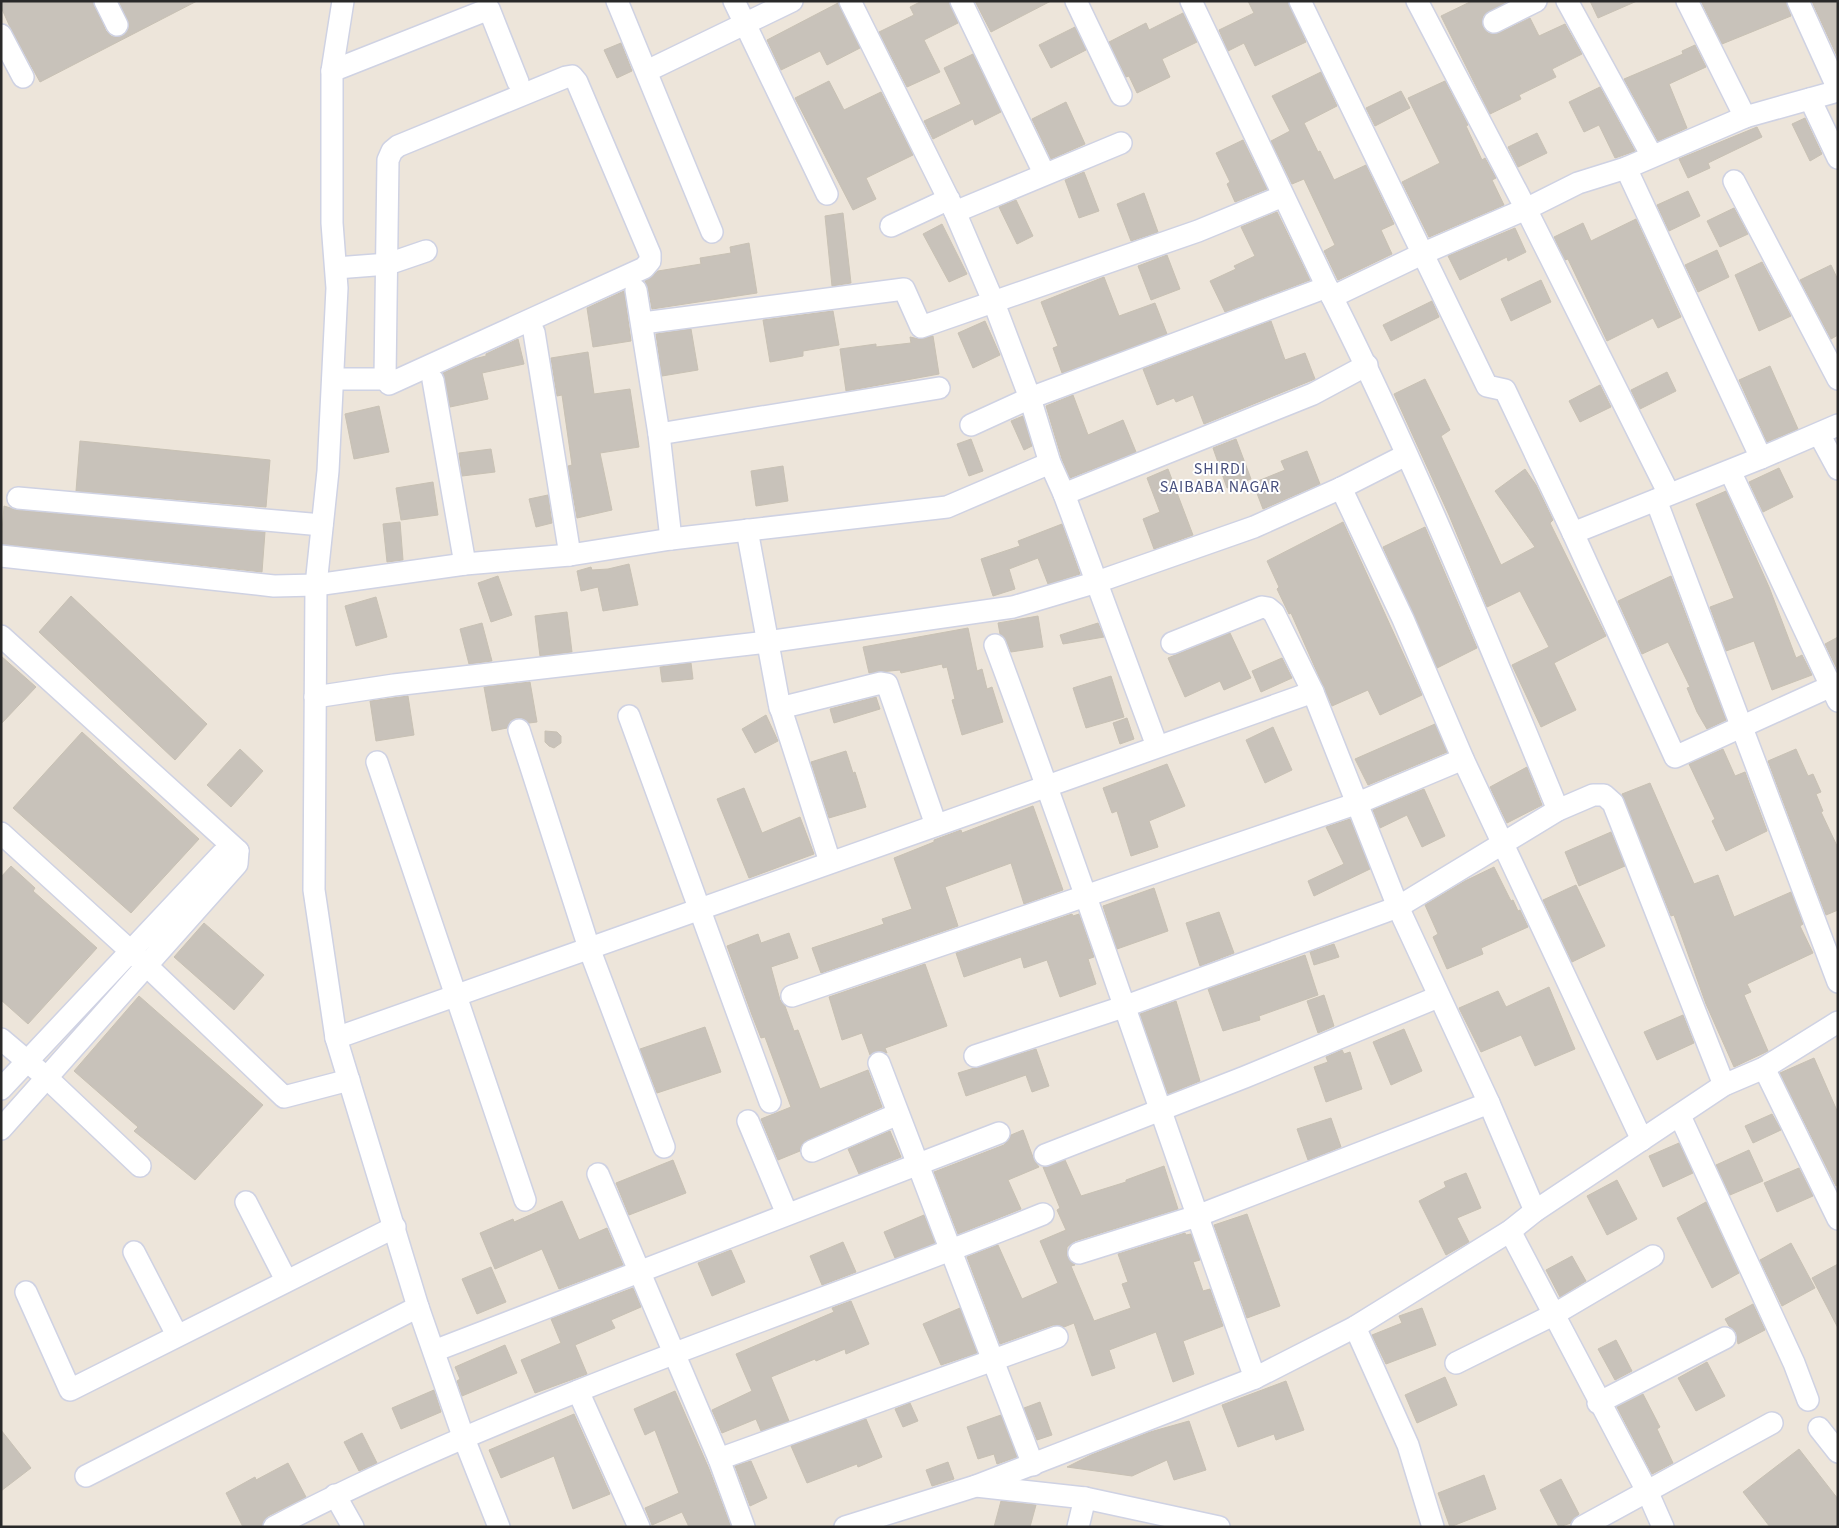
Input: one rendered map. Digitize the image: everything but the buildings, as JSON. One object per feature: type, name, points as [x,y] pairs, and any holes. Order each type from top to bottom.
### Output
[{"type":"street","points":[[105,1],[118,25]]},
{"type":"street","points":[[343,1],[332,71],[332,223],[337,288],[328,470],[316,585],[314,890],[336,1038],[418,1307],[463,1436],[499,1527]]},
{"type":"street","points":[[617,1],[647,70],[712,232]]},
{"type":"street","points":[[734,1],[827,194]]},
{"type":"street","points":[[647,70],[746,25],[792,1]]},
{"type":"street","points":[[850,1],[952,205],[994,303],[1030,398],[1050,462],[1064,494],[1157,746]]},
{"type":"street","points":[[961,1],[1044,173]]},
{"type":"street","points":[[1076,1],[1121,95]]},
{"type":"street","points":[[1191,1],[1283,196],[1367,365],[1467,590],[1558,810]]},
{"type":"street","points":[[1300,1],[1487,386],[1505,390],[1573,533],[1675,757],[1742,726],[1836,690],[1730,470]]},
{"type":"street","points":[[1417,1],[1526,209],[1662,497],[1742,726],[1838,982]]},
{"type":"street","points":[[1494,22],[1536,1]]},
{"type":"street","points":[[1567,1],[1652,156]]},
{"type":"street","points":[[1687,1],[1745,117]]},
{"type":"street","points":[[971,425],[1030,398],[1330,292],[1526,209],[1578,182],[1626,168],[1745,117],[1838,90],[1798,1]]},
{"type":"street","points":[[332,71],[488,5],[518,82]]},
{"type":"street","points":[[1,35],[23,78]]},
{"type":"street","points":[[333,379],[385,379],[392,384],[644,268],[650,261],[650,254],[577,82],[572,76],[566,76],[398,146],[392,151],[388,160],[385,379]]},
{"type":"street","points":[[1810,99],[1838,158]]},
{"type":"street","points":[[891,226],[1044,173],[1121,143]]},
{"type":"street","points":[[1626,168],[1762,458]]},
{"type":"street","points":[[1734,181],[1838,379]]},
{"type":"street","points":[[643,323],[904,289],[921,327],[1198,231],[1283,196]]},
{"type":"street","points":[[336,268],[388,264],[426,252]]},
{"type":"street","points":[[636,290],[643,323],[659,434],[671,538]]},
{"type":"street","points":[[534,332],[570,555]]},
{"type":"street","points":[[1064,494],[1313,394],[1367,365]]},
{"type":"street","points":[[432,380],[465,564]]},
{"type":"street","points":[[659,434],[939,388]]},
{"type":"street","points":[[1573,533],[1762,458],[1838,424]]},
{"type":"street","points":[[1819,434],[1838,469]]},
{"type":"street","points":[[315,697],[394,685],[767,642],[1013,607],[1096,582],[1254,527],[1341,488],[1406,455]]},
{"type":"street","points":[[1,556],[274,586],[316,585],[465,564],[570,555],[671,538],[947,508],[1050,462]]},
{"type":"street","points":[[1341,488],[1403,619],[1463,759],[1504,842],[1642,1140]]},
{"type":"street","points":[[18,498],[322,525]]},
{"type":"street","points":[[747,530],[780,708],[830,862]]},
{"type":"street","points":[[1172,643],[1262,607],[1268,608],[1274,613],[1313,692],[1398,907],[1438,997],[1489,1103],[1535,1211]]},
{"type":"street","points":[[1,636],[238,851]]},
{"type":"street","points":[[995,645],[1048,786],[1123,1007],[1255,1378]]},
{"type":"street","points":[[780,708],[881,682],[887,684],[936,825]]},
{"type":"street","points":[[336,1038],[1313,692]]},
{"type":"street","points":[[629,716],[770,1102]]},
{"type":"street","points":[[519,730],[589,948],[664,1147]]},
{"type":"street","points":[[792,996],[1358,803],[1463,759]]},
{"type":"street","points":[[377,762],[454,995],[525,1200]]},
{"type":"street","points":[[975,1056],[1123,1007],[1398,907],[1558,810],[1593,794],[1604,795],[1613,803],[1724,1084]]},
{"type":"street","points":[[1,834],[131,951],[284,1097],[349,1080]]},
{"type":"street","points":[[1,1089],[222,854],[238,851]]},
{"type":"street","points":[[1,1129],[237,864],[238,851]]},
{"type":"street","points":[[1045,1155],[1438,997]]},
{"type":"street","points":[[845,1527],[976,1486],[1255,1378],[1355,1327],[1510,1231],[1535,1211],[1680,1116],[1724,1084],[1764,1068],[1838,1022]]},
{"type":"street","points":[[1,1039],[47,1078],[140,1166]]},
{"type":"street","points":[[879,1063],[1033,1465]]},
{"type":"street","points":[[1764,1068],[1838,1220]]},
{"type":"street","points":[[1079,1253],[1197,1216],[1489,1103]]},
{"type":"street","points":[[812,1150],[898,1114]]},
{"type":"street","points":[[1680,1116],[1794,1363],[1808,1400]]},
{"type":"street","points":[[748,1121],[787,1214]]},
{"type":"street","points":[[434,1351],[999,1132]]},
{"type":"street","points":[[598,1174],[672,1353],[719,1459],[744,1527]]},
{"type":"street","points":[[246,1202],[286,1280]]},
{"type":"street","points":[[274,1527],[335,1495],[463,1436],[672,1353],[952,1250],[1043,1214]]},
{"type":"street","points":[[26,1292],[70,1390],[395,1227]]},
{"type":"street","points":[[1510,1231],[1598,1402],[1648,1493],[1663,1527]]},
{"type":"street","points":[[134,1252],[177,1336]]},
{"type":"street","points":[[1456,1362],[1553,1315],[1653,1256]]},
{"type":"street","points":[[86,1476],[418,1307]]},
{"type":"street","points":[[1355,1327],[1408,1445],[1433,1527]]},
{"type":"street","points":[[719,1459],[1057,1337]]},
{"type":"street","points":[[1598,1402],[1725,1338]]},
{"type":"street","points":[[578,1390],[639,1527]]},
{"type":"street","points":[[1582,1527],[1648,1493],[1772,1423]]},
{"type":"street","points":[[1819,1428],[1838,1452]]},
{"type":"street","points":[[976,1486],[1085,1498],[1219,1527]]},
{"type":"street","points":[[335,1495],[353,1527]]},
{"type":"street","points":[[1078,1527],[1085,1498]]},
{"type":"district","name":"SHIRDI SAIBABA NAGAR","points":[[1220,477]]}]
